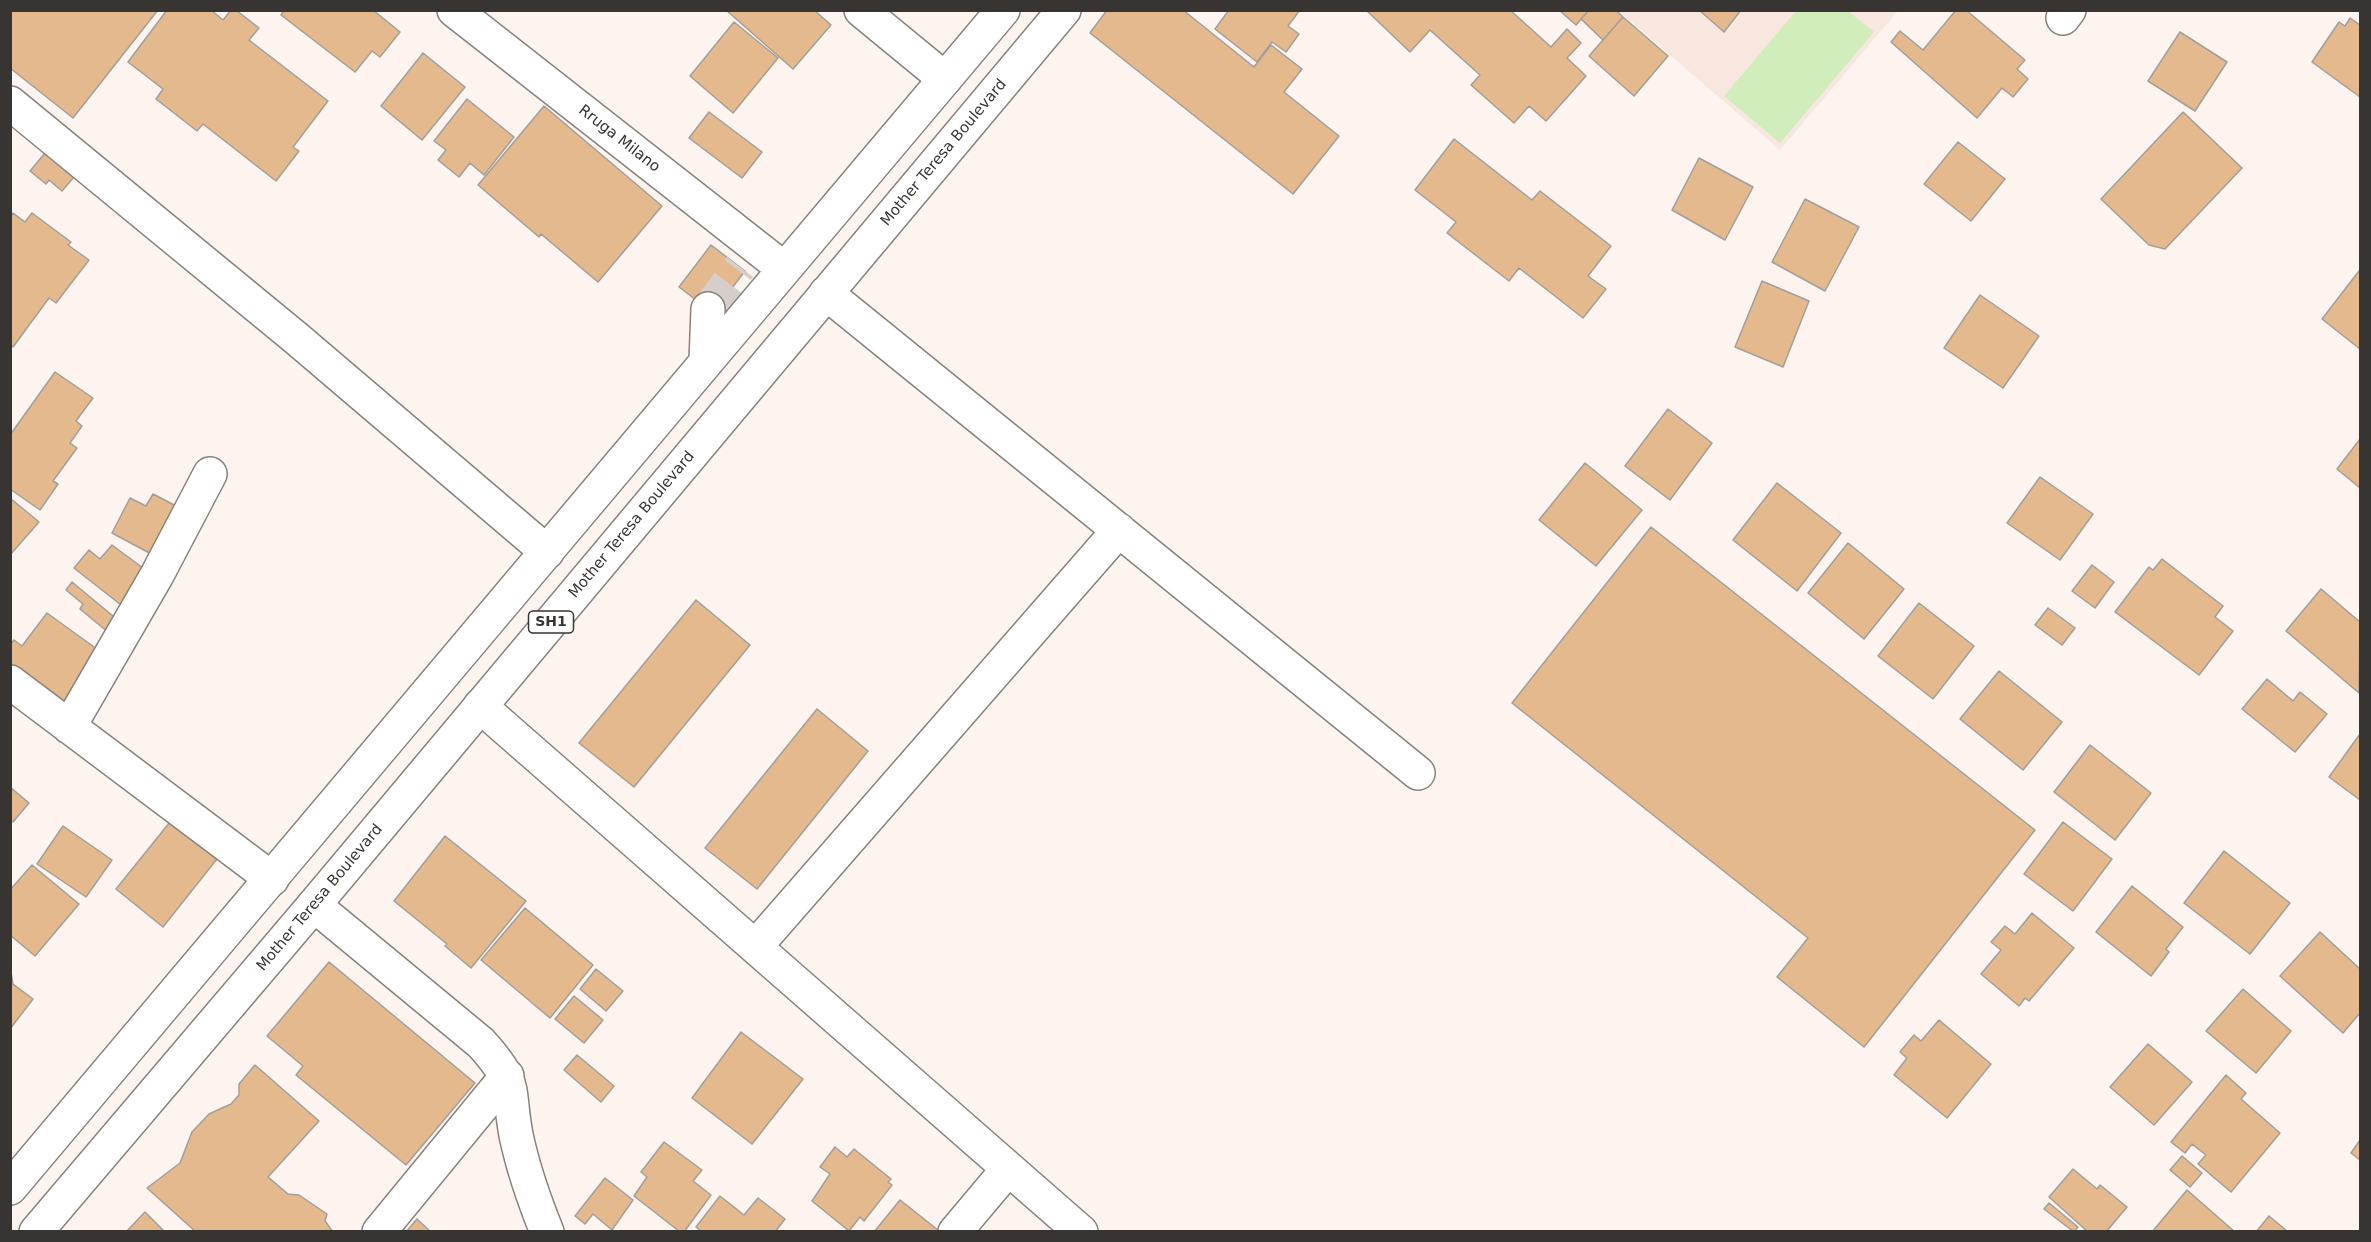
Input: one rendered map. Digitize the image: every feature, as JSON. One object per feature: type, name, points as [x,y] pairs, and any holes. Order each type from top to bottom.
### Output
[{"type":"street","name":"Rruga Milano","points":[[454,10],[749,258],[783,268]]},
{"type":"street","points":[[861,10],[945,79]]},
{"type":"street","points":[[10,1188],[547,552],[783,268],[1003,10]]},
{"type":"street","name":"Mother Teresa Boulevard","points":[[36,1232],[314,905],[1064,10]]},
{"type":"street","points":[[10,103],[296,338],[547,552]]},
{"type":"street","points":[[826,293],[1418,773]]},
{"type":"street","points":[[706,361],[708,309]]},
{"type":"street","points":[[69,727],[158,574],[210,474]]},
{"type":"street","points":[[756,946],[1119,530]]},
{"type":"street","points":[[10,682],[272,879]]},
{"type":"street","points":[[480,706],[1082,1232]]},
{"type":"street","points":[[314,905],[481,1043],[507,1076],[512,1090],[516,1134],[534,1200],[547,1232]]},
{"type":"street","points":[[379,1232],[507,1076]]},
{"type":"street","points":[[955,1232],[1008,1169]]},
{"type":"shaded area","points":[[1619,11],[1898,11],[1780,150]]},
{"type":"green space","points":[[1796,11],[1848,11],[1874,32],[1780,143],[1724,96]]},
{"type":"building","points":[[10,10],[158,10],[73,118],[10,68]]},
{"type":"building","points":[[167,10],[211,10],[223,20],[231,10],[236,10],[259,28],[249,40],[328,101],[293,147],[299,151],[276,181],[203,124],[197,131],[156,99],[163,89],[128,62]]},
{"type":"building","points":[[284,10],[373,10],[400,32],[380,57],[372,51],[355,72],[281,15]]},
{"type":"building","points":[[726,10],[814,10],[831,25],[793,69]]},
{"type":"building","points":[[1107,10],[1183,10],[1254,67],[1271,45],[1302,69],[1284,92],[1339,136],[1293,194],[1090,33]]},
{"type":"building","points":[[1229,10],[1300,10],[1288,26],[1299,34],[1286,52],[1272,42],[1257,62],[1215,29]]},
{"type":"building","points":[[1366,10],[1510,10],[1551,47],[1567,29],[1581,43],[1567,58],[1586,76],[1546,121],[1529,106],[1514,123],[1471,85],[1480,75],[1430,30],[1410,52]]},
{"type":"building","points":[[1559,10],[1589,10],[1576,25]]},
{"type":"building","points":[[1589,10],[1616,10],[1623,17],[1603,40],[1581,19]]},
{"type":"building","points":[[1699,10],[1741,10],[1724,32]]},
{"type":"building","points":[[1956,10],[1966,10],[2025,60],[2017,69],[2028,79],[2013,97],[2002,88],[1977,118],[1891,42],[1900,31],[1923,50]]},
{"type":"building","points":[[1623,17],[1668,56],[1634,96],[1589,56]]},
{"type":"building","points":[[2350,18],[2360,25],[2360,97],[2312,62],[2339,22],[2345,26]]},
{"type":"building","points":[[734,22],[778,58],[733,113],[690,76]]},
{"type":"building","points":[[2180,32],[2227,62],[2195,111],[2148,81]]},
{"type":"building","points":[[423,53],[465,87],[422,140],[381,106]]},
{"type":"building","points":[[467,99],[514,137],[484,175],[470,163],[459,177],[438,160],[446,150],[434,141]]},
{"type":"building","points":[[544,106],[662,206],[598,282],[541,234],[539,237],[478,185]]},
{"type":"building","points":[[709,112],[762,152],[742,178],[689,138]]},
{"type":"building","points":[[2183,112],[2242,168],[2165,249],[2149,245],[2101,199]]},
{"type":"building","points":[[1454,139],[1532,200],[1540,191],[1611,246],[1588,276],[1606,289],[1583,318],[1519,268],[1509,281],[1447,233],[1456,222],[1415,190]]},
{"type":"building","points":[[1958,142],[2005,179],[1971,221],[1924,184]]},
{"type":"building","points":[[45,153],[74,177],[62,191],[49,180],[46,184],[30,171]]},
{"type":"building","points":[[1699,158],[1753,187],[1725,240],[1672,210]]},
{"type":"building","points":[[1805,199],[1859,227],[1825,291],[1772,262]]},
{"type":"building","points":[[13,213],[25,222],[32,213],[71,242],[68,245],[89,260],[56,303],[49,298],[13,347],[10,345],[10,217]]},
{"type":"building","points":[[711,245],[745,271],[713,313],[679,287]]},
{"type":"building","points":[[2359,271],[2360,273],[2360,349],[2322,319]]},
{"type":"building","points":[[1762,281],[1809,301],[1783,367],[1735,347]]},
{"type":"building","points":[[1980,295],[2039,336],[2003,388],[1944,348]]},
{"type":"building","points":[[55,372],[93,398],[76,421],[82,426],[70,443],[77,448],[53,481],[58,484],[40,510],[10,489],[10,435]]},
{"type":"building","points":[[1668,409],[1712,443],[1670,500],[1625,466]]},
{"type":"building","points":[[2360,439],[2360,488],[2337,469]]},
{"type":"building","points":[[1585,463],[1642,510],[1596,566],[1539,520]]},
{"type":"building","points":[[2040,477],[2093,514],[2060,560],[2007,523]]},
{"type":"building","points":[[1777,483],[1841,533],[1797,591],[1733,540]]},
{"type":"building","points":[[153,494],[180,508],[155,556],[112,533],[130,498],[146,506]]},
{"type":"building","points":[[10,498],[39,522],[10,555]]},
{"type":"building","points":[[1651,527],[2035,830],[1864,1047],[1777,977],[1808,938],[1512,703]]},
{"type":"building","points":[[1848,543],[1904,589],[1864,639],[1808,593]]},
{"type":"building","points":[[112,545],[147,571],[121,605],[74,568],[89,550],[100,559]]},
{"type":"building","points":[[2162,559],[2223,606],[2215,617],[2233,631],[2199,675],[2115,612],[2149,567],[2153,570]]},
{"type":"building","points":[[2092,565],[2114,582],[2095,608],[2072,591]]},
{"type":"building","points":[[72,582],[119,621],[109,633],[80,609],[83,604],[66,590]]},
{"type":"building","points":[[2321,589],[2360,622],[2359,693],[2286,631]]},
{"type":"building","points":[[696,600],[750,645],[634,787],[579,743]]},
{"type":"building","points":[[1919,603],[1974,646],[1933,699],[1878,656]]},
{"type":"building","points":[[2048,608],[2075,628],[2062,645],[2035,625]]},
{"type":"building","points":[[47,613],[101,652],[59,710],[10,675],[10,645],[14,640],[22,646]]},
{"type":"building","points":[[1999,671],[2062,722],[2023,770],[1960,719]]},
{"type":"building","points":[[2267,679],[2293,701],[2300,692],[2327,714],[2295,752],[2242,709]]},
{"type":"building","points":[[817,709],[868,751],[757,889],[705,848]]},
{"type":"building","points":[[2360,734],[2360,800],[2329,777]]},
{"type":"building","points":[[2090,745],[2151,793],[2115,840],[2054,792]]},
{"type":"building","points":[[10,787],[29,803],[13,822],[10,820]]},
{"type":"building","points":[[170,822],[217,859],[163,927],[116,889]]},
{"type":"building","points":[[2063,822],[2112,859],[2073,911],[2024,874]]},
{"type":"building","points":[[63,826],[112,860],[86,897],[37,864]]},
{"type":"building","points":[[445,836],[526,901],[471,968],[445,946],[447,944],[394,901]]},
{"type":"building","points":[[2224,851],[2290,903],[2250,954],[2184,903]]},
{"type":"building","points":[[32,865],[79,904],[35,956],[10,935],[10,890]]},
{"type":"building","points":[[2132,886],[2183,927],[2166,949],[2169,952],[2151,976],[2096,932]]},
{"type":"building","points":[[525,908],[593,965],[550,1018],[481,960]]},
{"type":"building","points":[[2032,913],[2074,948],[2029,1001],[2025,998],[2019,1006],[1981,974],[2001,950],[1991,942],[2005,926],[2015,934]]},
{"type":"building","points":[[2320,932],[2360,969],[2360,1013],[2343,1033],[2280,976]]},
{"type":"building","points":[[329,962],[475,1083],[406,1165],[296,1075],[303,1066],[267,1036]]},
{"type":"building","points":[[10,966],[13,984],[33,999],[10,1029]]},
{"type":"building","points":[[596,969],[623,991],[606,1011],[580,989]]},
{"type":"building","points":[[2243,989],[2291,1031],[2256,1073],[2206,1031]]},
{"type":"building","points":[[574,996],[603,1020],[584,1043],[555,1019]]},
{"type":"building","points":[[1939,1020],[1991,1064],[1947,1118],[1894,1075],[1907,1058],[1900,1052],[1914,1035],[1921,1041]]},
{"type":"building","points":[[741,1032],[803,1079],[752,1144],[692,1098]]},
{"type":"building","points":[[2148,1044],[2192,1082],[2154,1125],[2110,1087]]},
{"type":"building","points":[[577,1055],[614,1086],[601,1102],[564,1070]]},
{"type":"building","points":[[255,1065],[319,1121],[268,1177],[288,1194],[299,1195],[327,1214],[325,1221],[333,1232],[196,1232],[147,1188],[180,1163],[192,1132],[209,1114],[231,1104],[239,1095],[239,1084]]},
{"type":"building","points":[[2226,1075],[2246,1093],[2241,1099],[2280,1133],[2231,1192],[2198,1164],[2206,1155],[2192,1144],[2185,1153],[2171,1142]]},
{"type":"building","points":[[2360,1140],[2360,1160],[2351,1153]]},
{"type":"building","points":[[664,1142],[702,1170],[693,1181],[711,1195],[684,1232],[680,1232],[634,1196],[647,1177],[641,1172]]},
{"type":"building","points":[[835,1147],[847,1157],[854,1149],[891,1179],[888,1182],[892,1185],[864,1221],[860,1217],[849,1231],[812,1201],[830,1174],[820,1167]]},
{"type":"building","points":[[2182,1156],[2202,1173],[2190,1187],[2170,1170]]},
{"type":"building","points":[[2073,1169],[2097,1189],[2100,1185],[2127,1207],[2106,1232],[2088,1232],[2049,1197]]},
{"type":"building","points":[[605,1178],[633,1200],[612,1230],[593,1214],[585,1224],[575,1216]]},
{"type":"building","points":[[2187,1190],[2235,1232],[2152,1232]]},
{"type":"building","points":[[720,1196],[744,1215],[758,1198],[785,1219],[775,1232],[702,1232],[696,1227]]},
{"type":"building","points":[[900,1200],[938,1230],[937,1232],[874,1232]]},
{"type":"building","points":[[2049,1203],[2078,1227],[2074,1232],[2044,1209]]},
{"type":"building","points":[[145,1212],[165,1232],[126,1232]]},
{"type":"building","points":[[2269,1216],[2287,1231],[2256,1232]]},
{"type":"building","points":[[417,1219],[431,1232],[406,1232]]},
{"type":"tunnel","points":[[708,309],[740,267]]}]
